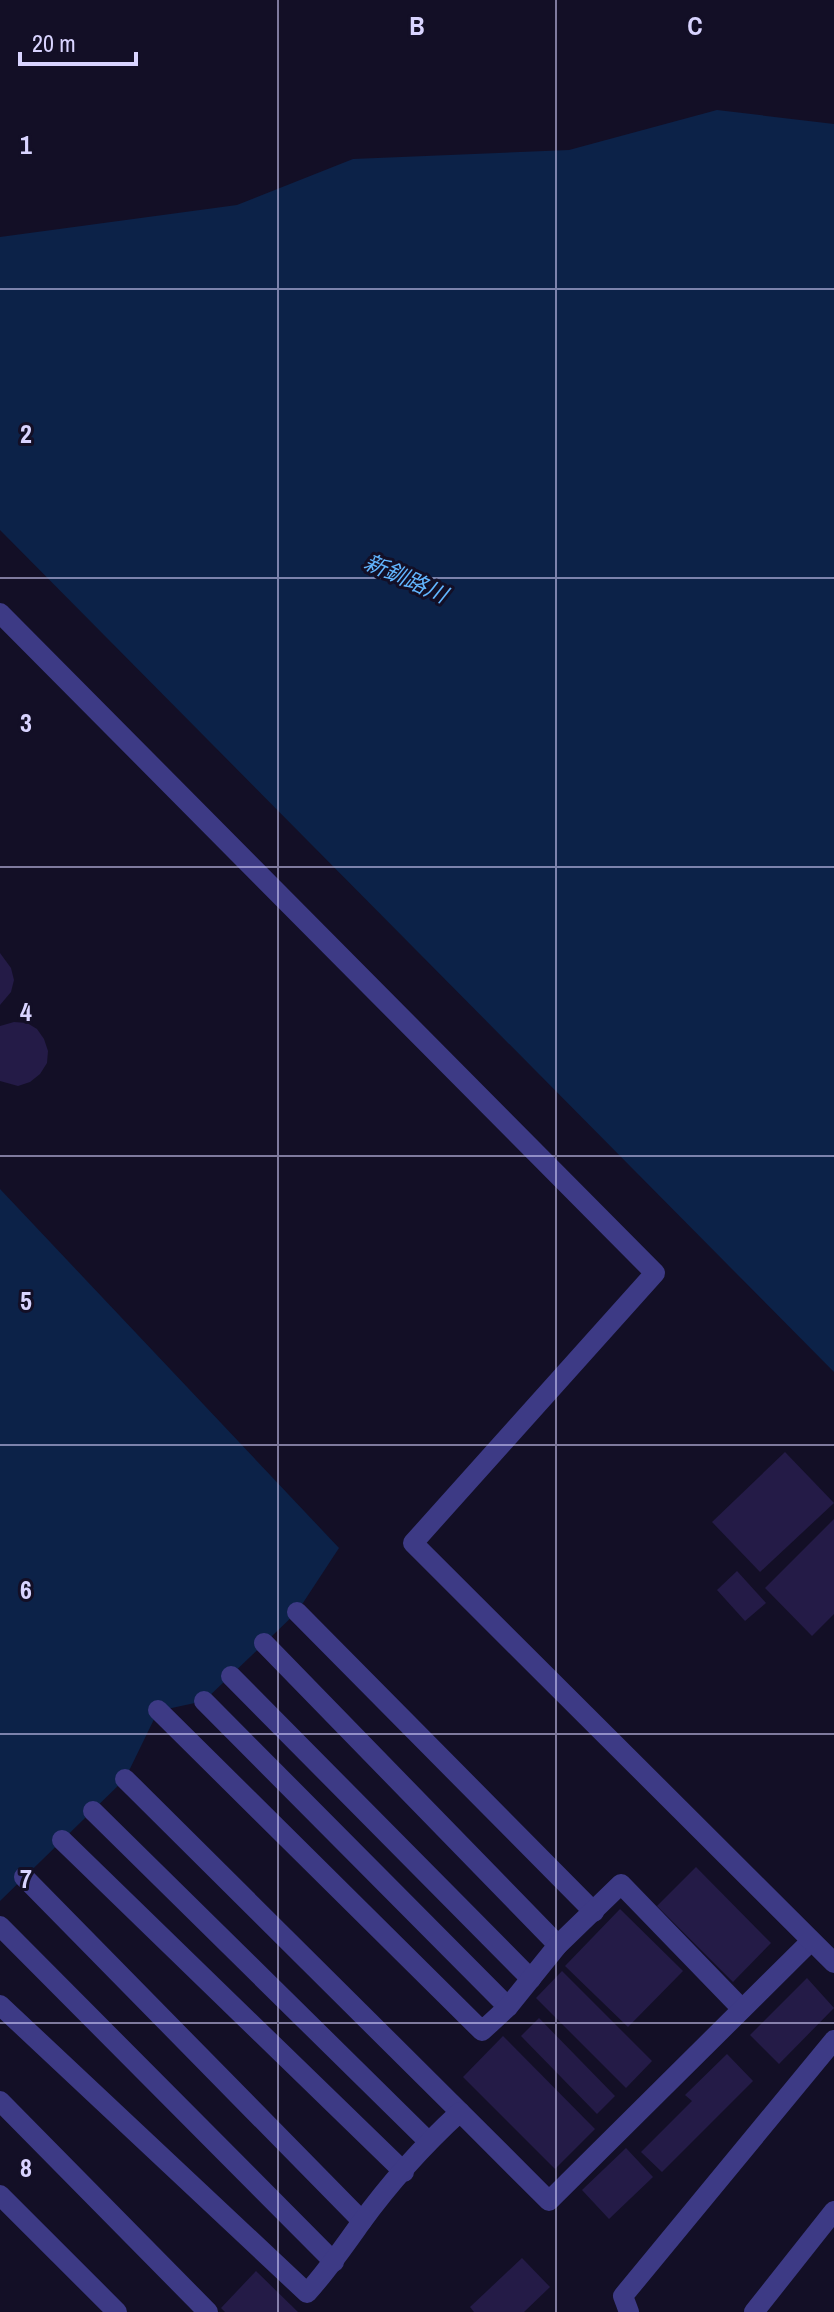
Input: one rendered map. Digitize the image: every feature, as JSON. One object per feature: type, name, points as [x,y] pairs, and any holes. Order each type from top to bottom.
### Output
[{"type":"street","points":[[0,613],[655,1273],[413,1543],[834,1963]]},
{"type":"street","points":[[297,1612],[594,1912]]},
{"type":"street","points":[[264,1643],[558,1945]]},
{"type":"street","points":[[231,1676],[531,1979]]},
{"type":"street","points":[[204,1701],[508,2007]]},
{"type":"street","points":[[158,1710],[482,2031],[508,2007],[558,1945],[621,1884],[742,2009]]},
{"type":"street","points":[[125,1779],[549,2201],[811,1941]]},
{"type":"street","points":[[93,1811],[428,2141]]},
{"type":"street","points":[[62,1840],[404,2172]]},
{"type":"street","points":[[24,1877],[362,2221]]},
{"type":"street","points":[[0,1926],[334,2262]]},
{"type":"street","points":[[0,2005],[307,2293],[428,2141],[460,2112]]},
{"type":"street","points":[[629,2312],[623,2296],[834,2040]]},
{"type":"street","points":[[0,2101],[208,2312]]},
{"type":"street","points":[[0,2195],[117,2312]]},
{"type":"street","points":[[754,2312],[834,2211]]},
{"type":"water","name":"新釧路川","points":[[717,110],[834,124],[834,1372],[0,530],[0,237],[237,205],[353,159],[569,150]]},
{"type":"water","points":[[0,1189],[339,1548],[297,1612],[204,1701],[158,1711],[125,1779],[0,1901]]},
{"type":"building","points":[[0,953],[11,968],[14,980],[11,992],[0,1005]]},
{"type":"building","points":[[14,1022],[27,1023],[37,1029],[48,1051],[47,1063],[40,1074],[18,1086],[0,1081],[0,1026]]},
{"type":"building","points":[[785,1452],[834,1503],[760,1572],[712,1522]]},
{"type":"building","points":[[834,1519],[834,1614],[812,1636],[765,1588]]},
{"type":"building","points":[[737,1571],[766,1603],[745,1621],[717,1590]]},
{"type":"building","points":[[696,1867],[771,1943],[733,1982],[657,1906]]},
{"type":"building","points":[[620,1909],[683,1971],[628,2027],[565,1966]]},
{"type":"building","points":[[562,1971],[652,2061],[626,2088],[536,1998]]},
{"type":"building","points":[[807,1978],[834,2008],[779,2064],[750,2035]]},
{"type":"building","points":[[539,2018],[615,2096],[597,2114],[521,2036]]},
{"type":"building","points":[[503,2036],[595,2129],[555,2169],[463,2077]]},
{"type":"building","points":[[727,2054],[753,2081],[662,2172],[641,2152],[692,2101],[685,2095]]},
{"type":"building","points":[[626,2148],[653,2177],[609,2219],[582,2190]]},
{"type":"building","points":[[522,2258],[550,2287],[524,2312],[474,2312],[470,2307]]},
{"type":"building","points":[[256,2271],[298,2312],[225,2312],[221,2308]]}]
